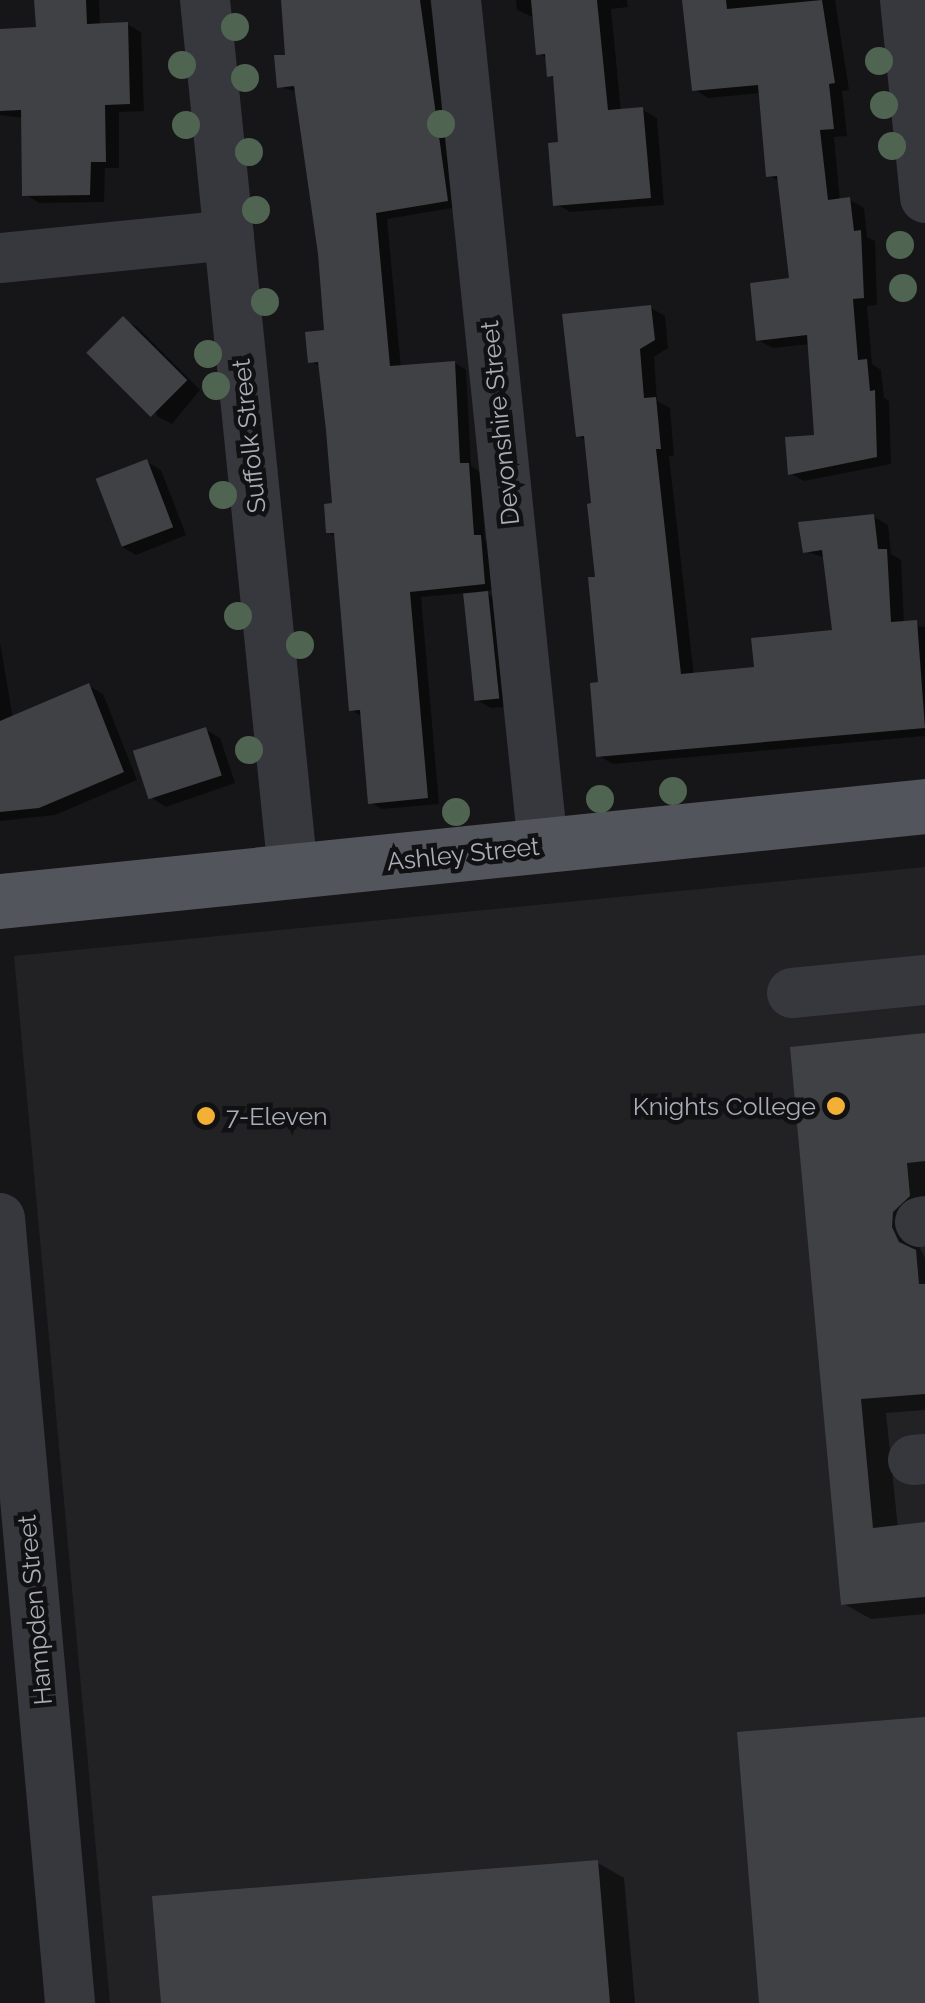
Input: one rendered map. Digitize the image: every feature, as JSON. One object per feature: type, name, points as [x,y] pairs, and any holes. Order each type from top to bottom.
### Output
[{"type":"main road","name":"Ashley Street","points":[[0,901],[925,806]]},
{"type":"street","name":"Suffolk Street","points":[[205,0],[293,872]]},
{"type":"street","name":"Devonshire Street","points":[[456,0],[544,846]]},
{"type":"street","points":[[905,0],[925,198]]},
{"type":"street","points":[[0,258],[230,236]]},
{"type":"street","points":[[792,993],[925,980]]},
{"type":"street","name":"Hampden Street","points":[[0,1218],[70,2003]]},
{"type":"shaded area","points":[[925,867],[925,2003],[110,2003],[14,956]]},
{"type":"building","points":[[34,0],[86,0],[87,24],[128,22],[130,104],[105,105],[106,162],[91,162],[90,195],[22,196],[21,110],[0,111],[0,29],[36,27]]},
{"type":"building","points":[[281,0],[420,0],[448,201],[376,213],[390,366],[455,361],[460,463],[469,463],[474,535],[481,535],[485,584],[410,592],[428,798],[368,804],[360,710],[349,711],[334,533],[326,533],[324,504],[332,503],[326,430],[318,362],[308,363],[305,332],[324,330],[318,254],[294,86],[277,88],[274,55],[285,55]]},
{"type":"building","points":[[531,0],[597,0],[608,110],[643,107],[651,198],[553,206],[548,143],[558,142],[553,76],[547,77],[545,54],[536,55]]},
{"type":"building","points":[[682,0],[726,0],[727,9],[822,0],[835,83],[829,84],[834,129],[820,130],[828,200],[850,197],[854,231],[861,230],[864,298],[853,299],[858,360],[867,359],[870,391],[875,390],[877,457],[788,475],[785,437],[814,435],[807,335],[756,341],[750,283],[789,278],[777,176],[766,177],[758,85],[692,91]]},
{"type":"building","points":[[651,305],[655,340],[640,349],[644,398],[656,397],[661,449],[656,449],[681,674],[754,667],[751,638],[832,630],[822,550],[803,553],[798,522],[874,514],[878,549],[887,549],[891,622],[917,620],[925,728],[596,757],[590,683],[598,682],[588,577],[595,577],[587,504],[591,503],[584,436],[576,437],[562,314]]},
{"type":"building","points":[[123,316],[187,380],[151,417],[86,353]]},
{"type":"building","points":[[147,459],[173,527],[122,547],[96,479]]},
{"type":"building","points":[[488,591],[499,698],[474,701],[463,594]]},
{"type":"building","points":[[89,683],[124,772],[39,808],[0,812],[0,721]]},
{"type":"building","points":[[206,727],[222,776],[149,799],[133,751]]},
{"type":"building","points":[[925,1033],[925,1161],[907,1163],[910,1196],[893,1212],[892,1227],[899,1242],[916,1250],[919,1284],[925,1284],[925,1394],[861,1399],[873,1528],[925,1522],[925,1597],[841,1605],[790,1047]]},
{"type":"building","points":[[925,1717],[925,2003],[759,2003],[737,1732]]},
{"type":"building","points":[[598,1860],[610,2003],[161,2003],[152,1896]]},
{"type":"place","name":"Knights College","points":[[836,1106]]},
{"type":"place","name":"7-Eleven","points":[[206,1116]]}]
